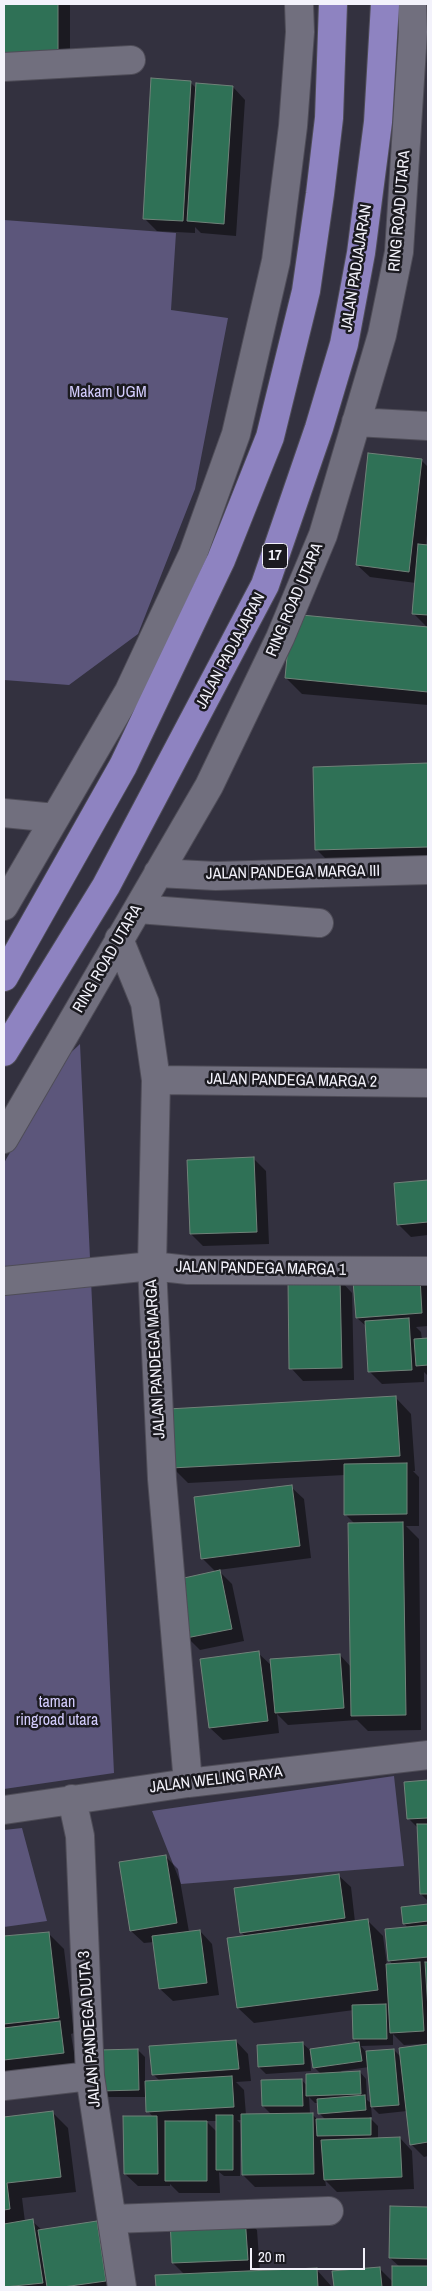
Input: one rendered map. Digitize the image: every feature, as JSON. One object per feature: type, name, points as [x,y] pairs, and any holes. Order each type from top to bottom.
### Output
[{"type":"highway","points":[[4,977],[123,766],[221,560],[270,437],[306,291],[329,118],[333,4]]},
{"type":"highway","name":"JALAN PADJAJARAN","points":[[4,1052],[106,886],[265,585],[319,428],[344,344],[362,253],[378,122],[384,4]]},
{"type":"street","points":[[4,906],[129,691],[192,554],[236,434],[276,261],[293,126],[300,32],[299,4]]},
{"type":"street","name":"RING ROAD UTARA","points":[[4,1139],[209,786],[280,638],[323,535],[382,335],[399,252],[421,32],[412,4]]},
{"type":"street","points":[[4,67],[131,60]]},
{"type":"street","points":[[356,422],[428,426]]},
{"type":"street","points":[[4,812],[55,818]]},
{"type":"street","name":"JALAN PANDEGA MARGA III","points":[[158,873],[216,876],[428,870]]},
{"type":"street","points":[[138,909],[319,923]]},
{"type":"street","name":"JALAN PANDEGA MARGA","points":[[119,939],[145,1003],[156,1080],[152,1266],[162,1479],[188,1783]]},
{"type":"street","name":"JALAN PANDEGA MARGA 2","points":[[156,1080],[428,1083]]},
{"type":"street","name":"JALAN PANDEGA MARGA 1","points":[[4,1281],[152,1266],[188,1270],[428,1271]]},
{"type":"street","name":"JALAN WELING RAYA","points":[[4,1810],[188,1783],[428,1755]]},
{"type":"street","name":"JALAN PANDEGA DUTA 3","points":[[72,1799],[80,1836],[90,2076],[122,2287]]},
{"type":"street","points":[[4,2086],[90,2076]]},
{"type":"street","points":[[112,2219],[329,2211]]},
{"type":"green space","name":"Makam UGM","points":[[4,220],[176,233],[171,310],[228,318],[195,489],[138,634],[69,685],[4,680]]},
{"type":"green space","name":"taman ringroad utara","points":[[80,1044],[114,1773],[4,1789],[4,1163],[62,1061]]},
{"type":"green space","points":[[394,1776],[404,1866],[181,1884],[152,1811]]},
{"type":"green space","points":[[22,1828],[47,1921],[4,1927],[4,1830]]},
{"type":"building","points":[[4,4],[58,4],[58,59],[4,59]]},
{"type":"building","points":[[151,78],[191,81],[183,221],[143,219]]},
{"type":"building","points":[[196,83],[233,86],[224,224],[187,221]]},
{"type":"building","points":[[368,453],[422,459],[409,572],[356,565]]},
{"type":"building","points":[[418,544],[428,545],[428,615],[412,614]]},
{"type":"building","points":[[291,614],[428,627],[428,692],[285,678]]},
{"type":"building","points":[[428,763],[428,847],[315,850],[313,767]]},
{"type":"building","points":[[254,1157],[257,1232],[190,1234],[187,1160]]},
{"type":"building","points":[[428,1180],[428,1222],[397,1225],[394,1183]]},
{"type":"building","points":[[420,1277],[422,1313],[356,1318],[353,1281]]},
{"type":"building","points":[[340,1279],[342,1368],[289,1369],[288,1280]]},
{"type":"building","points":[[409,1318],[412,1370],[368,1372],[365,1321]]},
{"type":"building","points":[[428,1338],[428,1365],[416,1366],[414,1339]]},
{"type":"building","points":[[396,1396],[400,1456],[171,1468],[168,1409]]},
{"type":"building","points":[[407,1463],[407,1514],[344,1515],[344,1464]]},
{"type":"building","points":[[292,1485],[300,1546],[201,1559],[194,1497]]},
{"type":"building","points":[[403,1522],[406,1715],[351,1716],[348,1523]]},
{"type":"building","points":[[220,1570],[232,1629],[186,1638],[175,1580]]},
{"type":"building","points":[[259,1651],[268,1721],[209,1728],[200,1659]]},
{"type":"building","points":[[340,1654],[344,1708],[275,1713],[270,1659]]},
{"type":"building","points":[[428,1780],[428,1818],[407,1819],[404,1782]]},
{"type":"building","points":[[417,1824],[428,1824],[428,1894],[420,1894]]},
{"type":"building","points":[[166,1855],[177,1923],[130,1931],[119,1862]]},
{"type":"building","points":[[339,1874],[345,1918],[240,1933],[234,1888]]},
{"type":"building","points":[[428,1904],[428,1921],[403,1924],[401,1907]]},
{"type":"building","points":[[368,1919],[378,1990],[237,2008],[227,1938]]},
{"type":"building","points":[[428,1925],[428,1957],[388,1961],[385,1929]]},
{"type":"building","points":[[200,1930],[207,1983],[159,1989],[152,1936]]},
{"type":"building","points":[[49,1932],[59,2018],[4,2024],[4,1936]]},
{"type":"building","points":[[420,1962],[424,2031],[390,2033],[386,1964]]},
{"type":"building","points":[[425,1962],[428,1962],[428,2010]]},
{"type":"building","points":[[386,2004],[387,2039],[353,2039],[352,2005]]},
{"type":"building","points":[[60,2021],[64,2053],[4,2060],[4,2028]]},
{"type":"building","points":[[236,2040],[239,2069],[152,2075],[149,2046]]},
{"type":"building","points":[[303,2042],[304,2064],[258,2067],[257,2045]]},
{"type":"building","points":[[359,2042],[362,2061],[313,2068],[310,2049]]},
{"type":"building","points":[[428,2044],[428,2142],[410,2145],[399,2048]]},
{"type":"building","points":[[138,2049],[139,2090],[100,2091],[99,2050]]},
{"type":"building","points":[[394,2049],[399,2105],[371,2107],[366,2051]]},
{"type":"building","points":[[360,2071],[361,2094],[306,2096],[306,2074]]},
{"type":"building","points":[[232,2076],[234,2107],[146,2112],[145,2081]]},
{"type":"building","points":[[302,2079],[303,2106],[262,2106],[261,2080]]},
{"type":"building","points":[[365,2095],[366,2110],[318,2114],[317,2099]]},
{"type":"building","points":[[53,2111],[61,2177],[7,2183],[10,2209],[4,2210],[4,2117]]},
{"type":"building","points":[[313,2113],[314,2174],[242,2175],[241,2114]]},
{"type":"building","points":[[216,2115],[233,2115],[233,2170],[216,2170]]},
{"type":"building","points":[[123,2116],[157,2116],[158,2174],[124,2174]]},
{"type":"building","points":[[371,2118],[371,2135],[317,2136],[316,2119]]},
{"type":"building","points":[[165,2121],[207,2121],[207,2181],[165,2181]]},
{"type":"building","points":[[400,2137],[402,2177],[324,2180],[321,2140]]},
{"type":"building","points":[[390,2206],[428,2207],[428,2259],[389,2258]]},
{"type":"building","points":[[245,2216],[248,2260],[172,2263],[170,2219]]},
{"type":"building","points":[[33,2219],[43,2283],[4,2287],[4,2224]]},
{"type":"building","points":[[97,2221],[106,2281],[63,2287],[47,2287],[38,2230]]},
{"type":"building","points":[[392,2266],[428,2266],[428,2287],[392,2287]]},
{"type":"building","points":[[380,2267],[382,2287],[334,2287],[332,2271]]},
{"type":"building","points":[[317,2268],[318,2287],[156,2287],[155,2275]]}]
